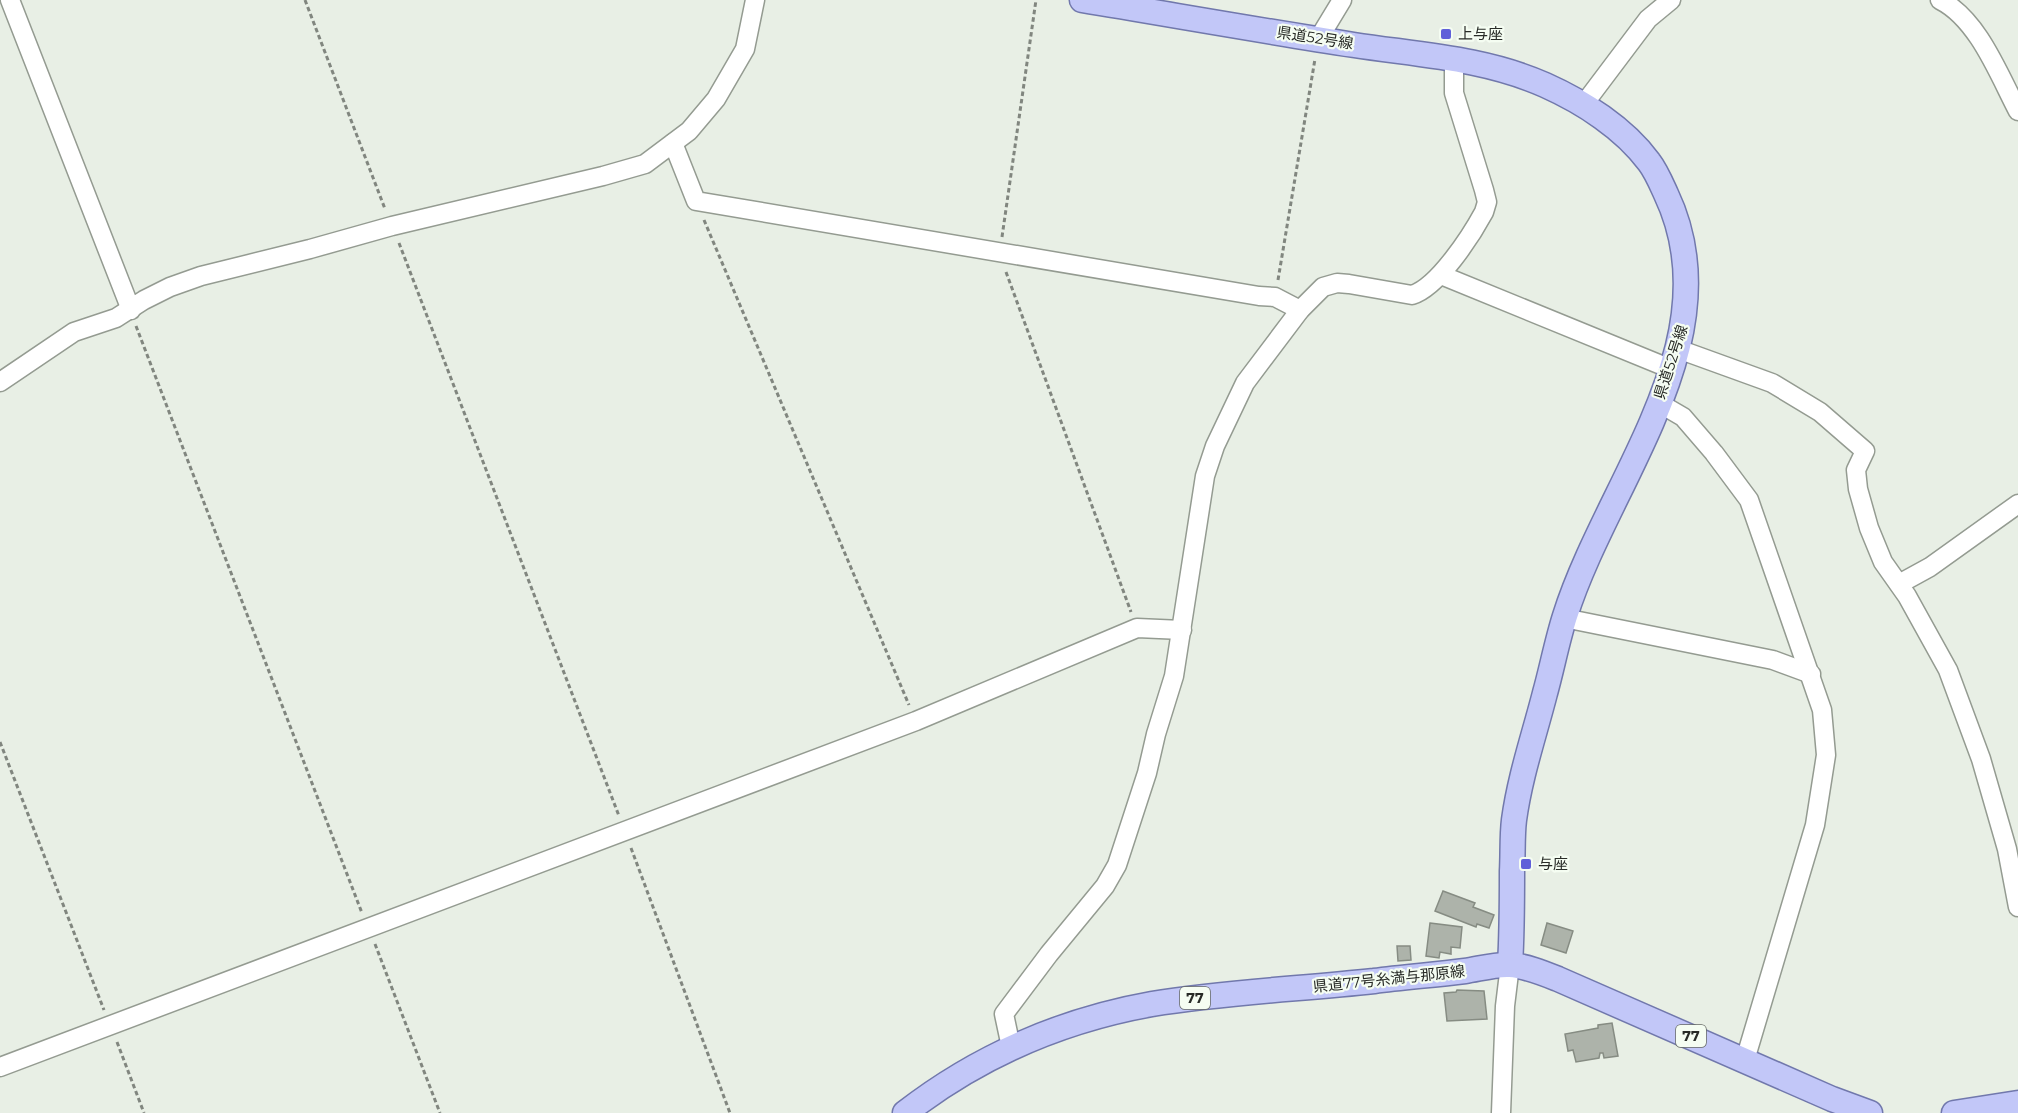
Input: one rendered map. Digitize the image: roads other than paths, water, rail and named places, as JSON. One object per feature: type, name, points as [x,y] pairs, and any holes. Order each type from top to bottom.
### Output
[{"type":"main road","name":"県道52号線","points":[[1082,0],[1353,45],[1454,58],[1504,70],[1545,85],[1584,104],[1616,128],[1649,162],[1672,206],[1679,229],[1687,280],[1685,320],[1675,359],[1659,403],[1623,485],[1582,569],[1564,618],[1526,760],[1513,824],[1510,965]]},
{"type":"main road","name":"県道77号糸満与那原線","points":[[905,1113],[942,1084],[1011,1047],[1060,1028],[1151,1004],[1510,965],[1540,971],[1832,1099],[1870,1113]]},
{"type":"main road","points":[[1954,1113],[2018,1103]]},
{"type":"street","points":[[10,0],[131,310]]},
{"type":"street","points":[[0,382],[74,332],[116,318],[170,287],[201,276],[645,164],[689,131],[716,99],[745,49],[755,0]]},
{"type":"street","points":[[1319,38],[1342,0]]},
{"type":"street","points":[[1584,104],[1648,19],[1671,0]]},
{"type":"street","points":[[1940,0],[1956,10],[1976,33],[2018,111]]},
{"type":"street","points":[[1011,1047],[1004,1014],[1049,954],[1113,876],[1147,773],[1174,676],[1202,492],[1215,446],[1245,383],[1299,310],[1323,287],[1338,283],[1412,295],[1425,290],[1441,275],[1479,221],[1487,202],[1454,93],[1454,58]]},
{"type":"street","points":[[673,143],[696,201],[1275,297],[1299,310]]},
{"type":"street","points":[[1441,275],[1675,359],[1772,383],[1820,412],[1864,451],[1856,470],[1858,489],[1877,547],[1948,670],[2013,845],[2018,907]]},
{"type":"street","points":[[1659,403],[1683,417],[1714,453],[1749,500],[1822,710],[1826,755],[1815,825],[1745,1060]]},
{"type":"street","points":[[1899,584],[1930,567],[2018,504]]},
{"type":"street","points":[[1564,618],[1773,660],[1811,674]]},
{"type":"street","points":[[0,1067],[916,721],[1137,628],[1182,630]]},
{"type":"street","points":[[1501,1113],[1505,1006],[1510,965]]},
{"type":"place","name":"上与座","points":[[1446,34]]},
{"type":"place","name":"与座","points":[[1526,864]]}]
